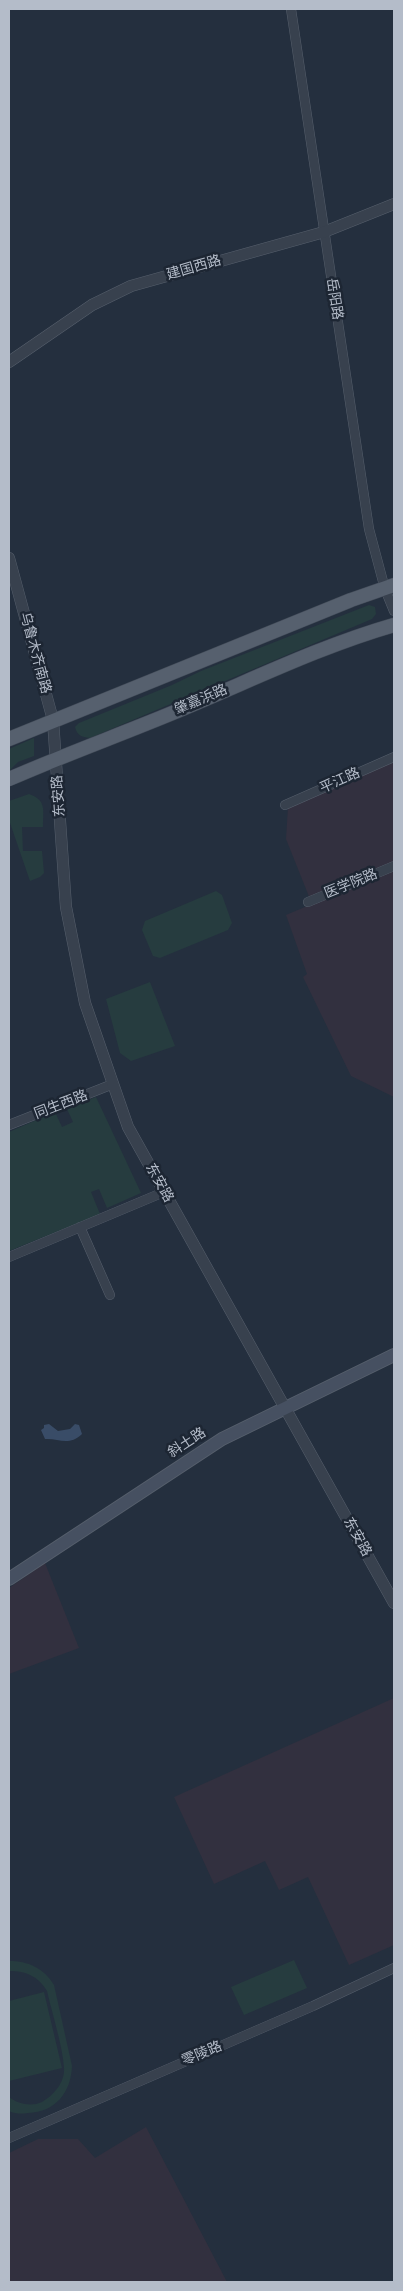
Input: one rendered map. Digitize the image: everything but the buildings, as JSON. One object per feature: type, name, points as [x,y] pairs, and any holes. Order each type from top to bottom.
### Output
[{"type":"main road","points":[[9,739],[390,587]]},
{"type":"main road","name":"肇嘉浜路","points":[[9,779],[56,758],[181,710],[288,662],[364,633],[394,625]]},
{"type":"main road","name":"斜土路","points":[[9,1579],[222,1439],[394,1355]]},
{"type":"street","name":"岳阳路","points":[[291,9],[369,529],[390,587],[394,611]]},
{"type":"street","name":"建国西路","points":[[9,362],[92,304],[131,286],[324,232],[394,204]]},
{"type":"street","name":"乌鲁木齐南路","points":[[9,558],[53,720]]},
{"type":"street","name":"东安路","points":[[53,720],[66,907],[85,1003],[128,1127],[394,1604]]},
{"type":"street","name":"平江路","points":[[285,805],[394,757]]},
{"type":"street","name":"医学院路","points":[[308,902],[394,866]]},
{"type":"street","name":"同生西路","points":[[9,1125],[113,1084]]},
{"type":"street","points":[[9,1257],[164,1192]]},
{"type":"street","points":[[80,1228],[110,1295]]},
{"type":"street","name":"零陵路","points":[[9,2138],[312,2006],[394,1968]]},
{"type":"shaded area","points":[[394,760],[394,1097],[351,1076],[303,977],[307,974],[286,915],[312,904],[286,839],[288,807]]},
{"type":"shaded area","points":[[45,1563],[79,1648],[9,1674],[9,1588]]},
{"type":"shaded area","points":[[394,1698],[394,1945],[349,1965],[308,1877],[279,1890],[265,1861],[214,1884],[174,1797]]},
{"type":"shaded area","points":[[146,2127],[227,2282],[9,2282],[9,2153],[38,2139],[78,2139],[95,2158]]},
{"type":"green space","points":[[369,605],[375,607],[376,614],[372,619],[90,738],[80,735],[76,730],[75,727],[79,723],[172,685],[201,671]]},
{"type":"green space","points":[[34,738],[34,756],[18,762],[9,771],[9,749]]},
{"type":"green space","points":[[29,794],[39,799],[43,807],[43,827],[22,827],[23,851],[42,851],[44,873],[30,881],[9,820],[9,801]]},
{"type":"green space","points":[[216,891],[222,895],[232,923],[228,930],[160,958],[153,956],[142,930],[145,921]]},
{"type":"green space","points":[[150,982],[175,1046],[131,1061],[120,1053],[106,999]]},
{"type":"green space","points":[[96,1097],[141,1193],[107,1208],[99,1189],[91,1192],[100,1214],[9,1251],[9,1132],[55,1112],[62,1127],[73,1122],[67,1109]]},
{"type":"green space","points":[[294,1960],[307,1988],[244,2015],[231,1987]]},
{"type":"green space","points":[[9,1961],[23,1962],[35,1967],[45,1974],[54,1985],[72,2066],[69,2084],[60,2099],[54,2105],[38,2112],[21,2114],[9,2111],[9,2097],[20,2103],[38,2104],[51,2096],[63,2078],[62,2050],[47,1991],[31,1975],[9,1971]]},
{"type":"green space","points":[[44,1992],[62,2068],[9,2081],[9,2001]]},
{"type":"water","points":[[49,1424],[58,1431],[70,1429],[75,1424],[79,1425],[82,1434],[68,1441],[45,1439],[41,1430],[44,1428],[44,1425]]}]
